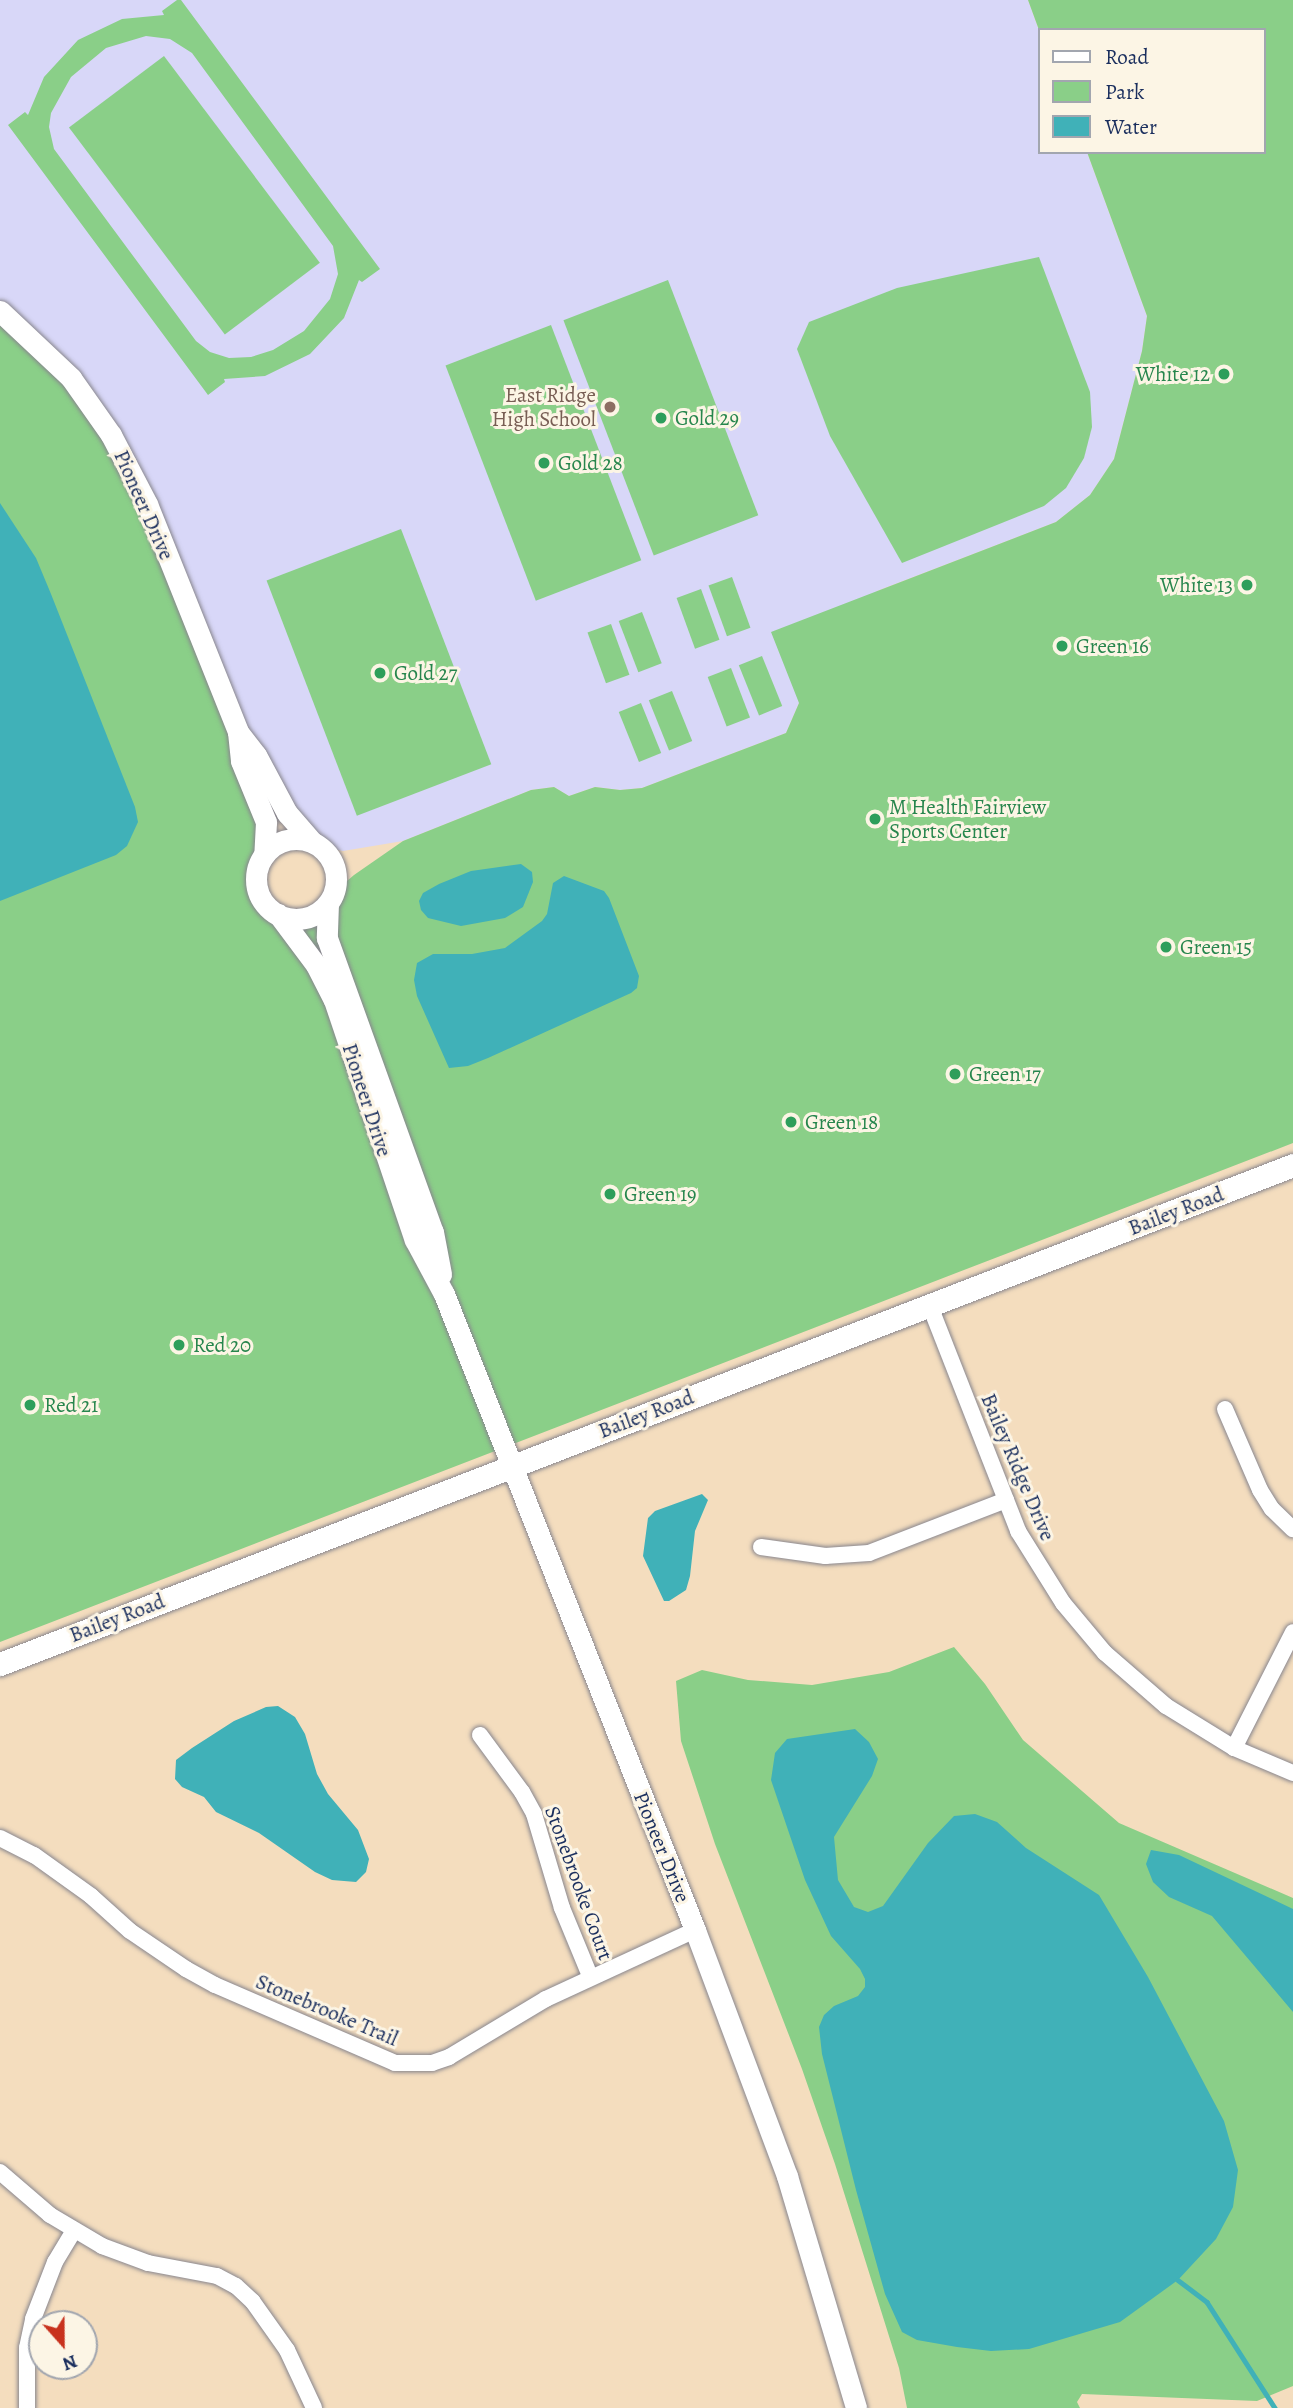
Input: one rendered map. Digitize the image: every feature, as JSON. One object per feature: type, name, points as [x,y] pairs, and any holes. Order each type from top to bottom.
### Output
[{"type":"main road","name":"Bailey Road","points":[[0,1664],[1293,1165]]},
{"type":"street","name":"Pioneer Drive","points":[[0,311],[71,378],[134,473],[238,732],[241,761],[266,822],[264,855]]},
{"type":"street","name":"Pioneer Drive","points":[[238,732],[256,755],[287,813],[312,842]]},
{"type":"street","points":[[286,840],[312,842],[328,855],[334,867],[335,886],[328,903],[309,916],[295,918],[278,914],[266,905],[257,886],[257,872],[264,855],[286,840]]},
{"type":"street","name":"Pioneer Drive","points":[[328,903],[327,938],[433,1232],[444,1294]]},
{"type":"street","name":"Pioneer Drive","points":[[278,914],[304,946],[329,988],[415,1240],[444,1294],[695,1930],[787,2176],[856,2408]]},
{"type":"street","name":"Bailey Ridge Drive","points":[[930,1306],[1018,1531],[1040,1569],[1105,1653],[1166,1706],[1234,1748],[1293,1773]]},
{"type":"street","points":[[1226,1409],[1260,1490],[1272,1509],[1293,1529]]},
{"type":"street","points":[[761,1547],[825,1556],[869,1553],[1006,1500]]},
{"type":"street","points":[[1234,1748],[1293,1632]]},
{"type":"street","name":"Stonebrooke Court","points":[[480,1735],[522,1792],[534,1814],[562,1908],[590,1976]]},
{"type":"street","name":"Stonebrooke Trail","points":[[0,1838],[34,1855],[61,1874],[130,1931],[186,1969],[215,1985],[395,2063],[432,2063],[449,2057],[590,1976],[695,1930]]},
{"type":"street","points":[[0,2172],[74,2230],[123,2256],[217,2276],[236,2286],[253,2302],[287,2350],[314,2408]]},
{"type":"street","points":[[27,2408],[27,2348],[33,2319],[55,2262],[74,2230]]},
{"type":"shaded area","name":"East Ridge High School","points":[[0,0],[1028,0],[1038,28],[1038,154],[1088,154],[1147,316],[1142,351],[1114,459],[1090,495],[1056,522],[877,591],[799,703],[786,733],[642,788],[620,790],[595,787],[569,796],[554,787],[531,790],[403,841],[343,851],[312,842],[0,311]]},
{"type":"green space","points":[[181,0],[380,269],[362,282],[359,280],[344,318],[310,354],[265,376],[224,379],[225,382],[208,395],[8,125],[25,112],[28,115],[44,77],[78,40],[122,19],[164,15],[162,11]],"holes":[[[146,36],[170,39],[192,53],[333,246],[338,274],[330,299],[304,331],[273,350],[251,357],[229,358],[210,352],[196,341],[54,149],[49,127],[51,113],[71,77],[106,48]]]},
{"type":"green space","name":"M Health Fairview Sports Center","points":[[1028,0],[1293,0],[1293,1143],[0,1642],[0,311],[111,435],[252,789],[261,860],[257,872],[259,893],[274,911],[290,918],[309,916],[322,909],[333,893],[354,875],[403,841],[531,790],[554,787],[569,796],[595,787],[620,790],[642,788],[786,733],[799,703],[771,632],[1056,522],[1090,495],[1114,459],[1142,351],[1147,316],[1088,154],[1265,154],[1265,28],[1038,28]]},
{"type":"green space","points":[[164,56],[320,263],[225,334],[69,128]]},
{"type":"green space","points":[[1039,257],[1090,392],[1092,427],[1084,458],[1066,488],[1044,506],[902,563],[830,436],[797,349],[809,322],[897,288]]},
{"type":"green space","name":"Gold 29","points":[[668,280],[758,515],[654,555],[563,320]]},
{"type":"green space","name":"Gold 28","points":[[551,325],[641,560],[536,601],[446,365]]},
{"type":"green space","name":"Gold 27","points":[[401,529],[491,764],[357,816],[267,581]]},
{"type":"green space","points":[[732,577],[750,628],[727,636],[709,586]]},
{"type":"green space","points":[[701,589],[719,640],[695,649],[677,598]]},
{"type":"green space","points":[[642,612],[662,663],[638,672],[619,621]]},
{"type":"green space","points":[[611,624],[629,675],[606,683],[588,633]]},
{"type":"green space","points":[[762,656],[782,706],[759,715],[739,665]]},
{"type":"green space","points":[[731,668],[750,717],[727,726],[708,677]]},
{"type":"green space","points":[[672,691],[692,741],[669,750],[649,700]]},
{"type":"green space","points":[[641,703],[661,753],[639,762],[619,712]]},
{"type":"green space","points":[[954,1647],[985,1684],[1023,1740],[1119,1823],[1293,1898],[1293,2386],[1257,2401],[1082,2394],[1077,2402],[1080,2408],[907,2408],[899,2368],[835,2164],[802,2069],[715,1844],[681,1741],[676,1681],[702,1670],[748,1680],[812,1685],[889,1672]]},
{"type":"water","points":[[0,503],[36,558],[135,807],[138,822],[127,846],[116,855],[0,901]]},
{"type":"water","points":[[521,864],[532,872],[533,882],[523,907],[505,918],[461,926],[428,918],[421,910],[419,901],[423,893],[439,884],[471,871]]},
{"type":"water","points":[[564,876],[604,891],[609,898],[639,976],[637,988],[488,1058],[468,1066],[449,1068],[417,996],[414,980],[417,963],[433,954],[472,954],[505,948],[542,921],[547,914],[553,883]]},
{"type":"water","points":[[702,1494],[708,1500],[695,1531],[686,1590],[669,1601],[664,1601],[643,1556],[648,1518],[655,1511]]},
{"type":"water","points":[[278,1706],[295,1717],[305,1734],[317,1774],[328,1794],[358,1830],[369,1859],[366,1872],[356,1882],[332,1880],[315,1872],[259,1833],[216,1812],[204,1797],[182,1787],[175,1779],[176,1760],[192,1748],[234,1721],[266,1707]]},
{"type":"water","points":[[855,1729],[869,1742],[878,1759],[872,1776],[834,1837],[838,1880],[854,1907],[868,1912],[883,1906],[928,1843],[954,1816],[975,1814],[997,1822],[1026,1848],[1099,1895],[1148,1977],[1224,2121],[1238,2170],[1233,2207],[1216,2239],[1178,2280],[1120,2322],[1029,2349],[991,2351],[957,2347],[917,2340],[902,2332],[885,2294],[822,2054],[819,2027],[824,2015],[834,2006],[858,1996],[865,1987],[865,1979],[860,1969],[831,1936],[805,1880],[771,1780],[775,1753],[787,1739]]},
{"type":"water","points":[[1151,1850],[1179,1855],[1293,1909],[1293,2012],[1212,1916],[1169,1897],[1153,1882],[1146,1864]]},
{"type":"waterway","points":[[1178,2280],[1207,2302],[1275,2408]]},
{"type":"place","name":"White 12","points":[[1224,374]]},
{"type":"place","name":"East Ridge High School","points":[[610,407]]},
{"type":"place","name":"Gold 29","points":[[661,418]]},
{"type":"place","name":"Gold 28","points":[[544,463]]},
{"type":"place","name":"White 13","points":[[1247,585]]},
{"type":"place","name":"Green 16","points":[[1062,646]]},
{"type":"place","name":"Gold 27","points":[[380,673]]},
{"type":"place","name":"M Health Fairview Sports Center","points":[[875,819]]},
{"type":"place","name":"Green 15","points":[[1166,947]]},
{"type":"place","name":"Green 17","points":[[955,1074]]},
{"type":"place","name":"Green 18","points":[[791,1122]]},
{"type":"place","name":"Green 19","points":[[610,1194]]},
{"type":"place","name":"Red 20","points":[[179,1345]]},
{"type":"place","name":"Red 21","points":[[30,1405]]}]
